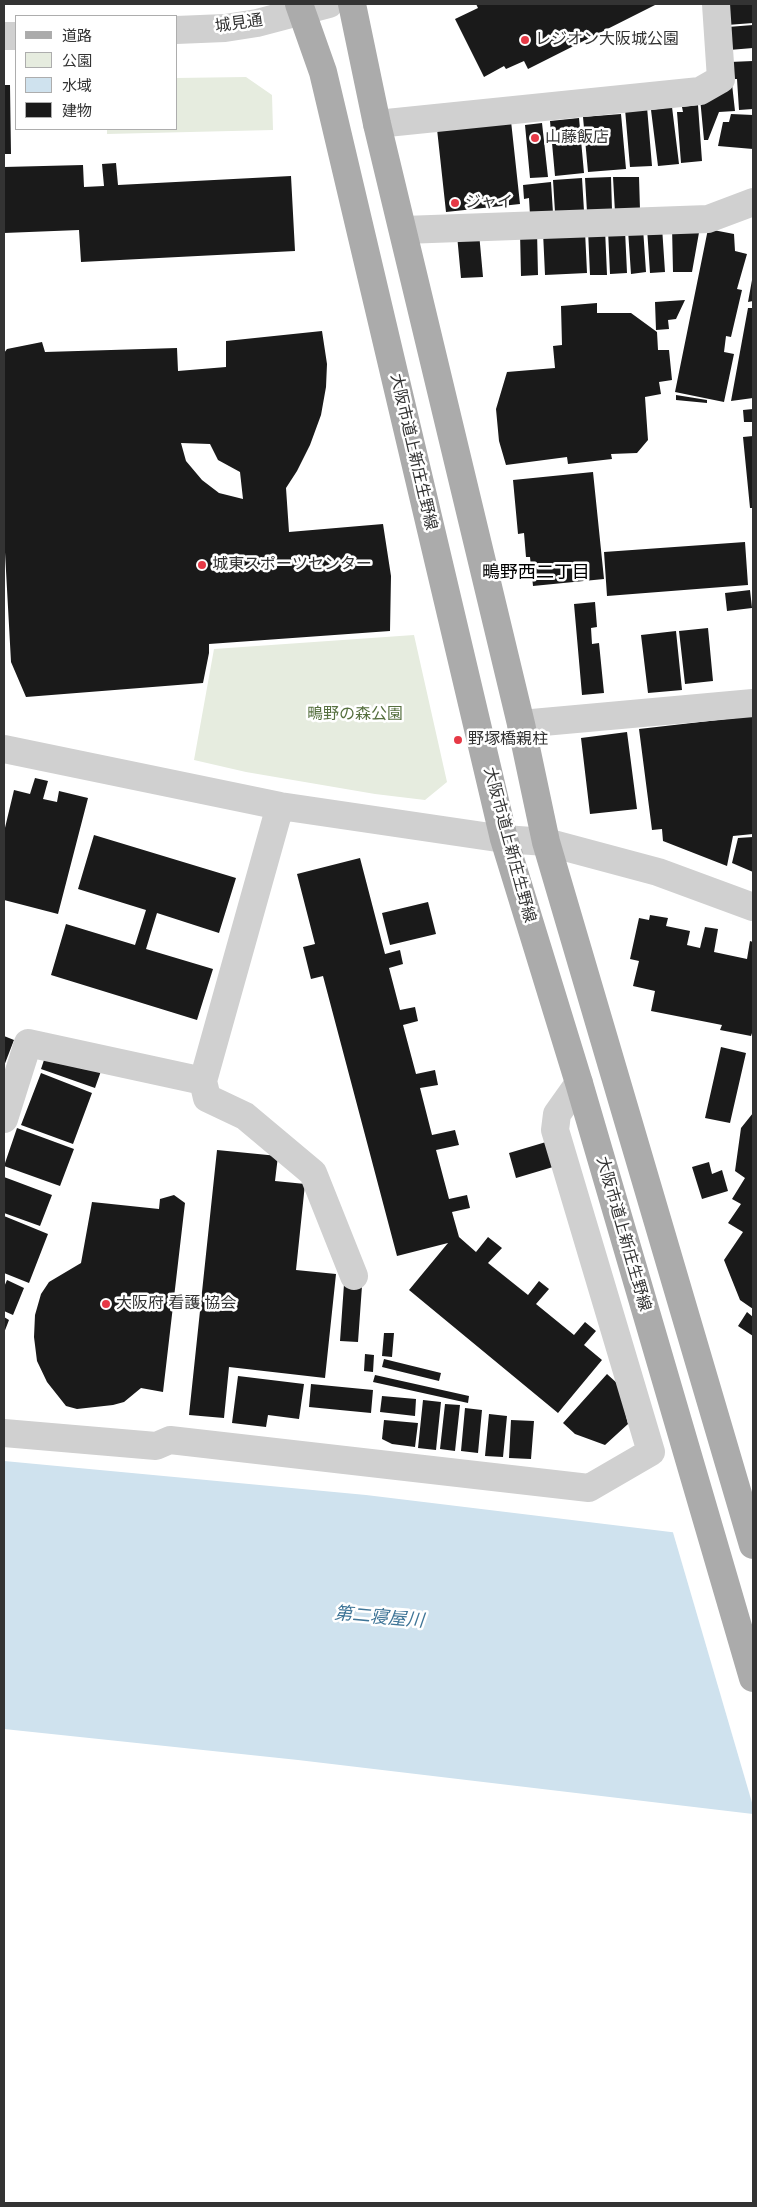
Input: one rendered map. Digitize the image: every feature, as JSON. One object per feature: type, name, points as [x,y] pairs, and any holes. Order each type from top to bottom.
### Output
[{"type":"main road","points":[[352,4],[377,124],[404,230],[521,724],[546,842],[753,1545]]},
{"type":"main road","name":"大阪市道上新庄生野線","points":[[300,8],[324,72],[504,839],[579,1083],[753,1678]]},
{"type":"street","name":"城見通","points":[[178,30],[233,27],[257,23],[300,8],[329,4]]},
{"type":"street","points":[[377,124],[700,91],[721,79],[716,4]]},
{"type":"street","points":[[404,230],[708,219],[753,202]]},
{"type":"street","points":[[521,724],[753,703]]},
{"type":"street","points":[[4,749],[280,806],[504,839],[546,842],[658,872],[753,907]]},
{"type":"street","points":[[280,806],[203,1080],[207,1098],[245,1116],[313,1174],[354,1276]]},
{"type":"street","points":[[4,1119],[28,1043],[203,1080]]},
{"type":"street","points":[[4,1433],[156,1446],[170,1440],[589,1488],[651,1452],[555,1130],[557,1114],[579,1083]]},
{"type":"green space","points":[[246,77],[272,95],[273,130],[107,134],[107,130],[178,130],[178,78]]},
{"type":"green space","name":"鴫野の森公園","points":[[414,635],[447,782],[425,800],[375,794],[246,772],[194,760],[214,649]]},
{"type":"water","name":"第二寝屋川","points":[[4,1461],[366,1495],[753,1542],[753,1814],[298,1760],[4,1729]]},
{"type":"pier","points":[[672,1529],[753,1539],[753,1806]]},
{"type":"building","name":"レジオン大阪城公園","points":[[476,4],[657,4],[528,69],[524,61],[506,69],[504,66],[484,77],[455,19],[478,8]]},
{"type":"building","points":[[726,4],[753,4],[753,23],[727,25]]},
{"type":"building","points":[[753,25],[753,48],[729,50],[728,27]]},
{"type":"building","points":[[753,61],[753,109],[739,110],[737,79],[731,79],[730,62]]},
{"type":"building","points":[[732,84],[735,111],[719,112],[708,140],[704,140],[700,98]]},
{"type":"building","points":[[4,85],[10,85],[11,154],[4,154]]},
{"type":"building","points":[[698,105],[702,161],[681,163],[677,112],[683,112],[682,107]]},
{"type":"building","points":[[647,107],[652,166],[630,167],[625,109]]},
{"type":"building","points":[[672,107],[679,164],[658,166],[651,110]]},
{"type":"building","points":[[621,114],[626,169],[588,172],[583,117]]},
{"type":"building","points":[[731,114],[753,115],[753,149],[718,146],[723,122],[729,122]]},
{"type":"building","points":[[579,118],[584,173],[555,176],[550,121]]},
{"type":"building","points":[[511,121],[520,204],[446,212],[437,129]]},
{"type":"building","points":[[542,123],[548,177],[530,178],[525,125]]},
{"type":"building","points":[[116,163],[118,185],[291,176],[295,251],[81,262],[79,230],[4,233],[4,167],[83,165],[84,187],[104,186],[102,164]]},
{"type":"building","points":[[611,177],[612,210],[587,212],[585,178]]},
{"type":"building","points":[[613,177],[639,177],[640,210],[615,212]]},
{"type":"building","points":[[582,178],[584,211],[555,212],[553,180]]},
{"type":"building","points":[[551,182],[553,213],[530,215],[529,198],[524,199],[523,185]]},
{"type":"building","points":[[672,226],[700,227],[692,272],[673,272]]},
{"type":"building","points":[[662,227],[665,272],[650,273],[647,228]]},
{"type":"building","points":[[643,228],[646,272],[631,274],[628,230]]},
{"type":"building","points":[[605,229],[607,275],[590,275],[588,230]]},
{"type":"building","points":[[708,229],[734,234],[735,251],[747,254],[737,289],[742,290],[731,337],[726,336],[724,352],[734,354],[724,402],[675,392]]},
{"type":"building","points":[[608,230],[625,230],[627,273],[610,274]]},
{"type":"building","points":[[537,231],[538,275],[521,276],[520,232]]},
{"type":"building","points":[[585,231],[587,273],[545,275],[543,232]]},
{"type":"building","points":[[479,233],[483,277],[461,278],[457,235]]},
{"type":"building","points":[[752,280],[753,301],[748,302]]},
{"type":"building","points":[[685,300],[676,319],[668,320],[669,329],[656,330],[655,302]]},
{"type":"building","points":[[597,303],[597,313],[631,313],[657,332],[658,350],[669,350],[672,380],[659,382],[661,394],[645,397],[648,440],[637,453],[611,454],[612,459],[568,464],[567,457],[506,465],[499,441],[496,409],[507,372],[555,368],[553,346],[562,345],[561,306]]},
{"type":"building","points":[[748,308],[753,308],[753,398],[731,401]]},
{"type":"building","points":[[322,331],[327,364],[326,387],[321,415],[310,445],[286,488],[289,532],[383,524],[391,576],[390,631],[209,644],[203,683],[26,697],[11,662],[4,534],[4,353],[7,349],[42,342],[45,352],[177,348],[178,371],[226,367],[226,341]],"holes":[[[181,443],[210,444],[218,460],[240,472],[243,499],[219,493],[202,480],[186,461]]]},
{"type":"building","points":[[676,395],[707,400],[707,403],[676,400]]},
{"type":"building","points":[[753,409],[753,422],[744,422],[743,410]]},
{"type":"building","points":[[753,436],[753,508],[750,508],[743,437]]},
{"type":"building","points":[[593,472],[604,579],[533,586],[530,557],[526,557],[524,533],[518,534],[513,480]]},
{"type":"building","points":[[745,542],[748,585],[607,596],[604,552]]},
{"type":"building","points":[[750,590],[752,608],[727,611],[725,593]]},
{"type":"building","points":[[595,602],[597,627],[591,628],[592,644],[599,643],[604,693],[582,695],[574,604]]},
{"type":"building","points":[[708,628],[713,681],[685,684],[679,631]]},
{"type":"building","points":[[676,631],[682,690],[648,693],[641,635]]},
{"type":"building","points":[[753,716],[753,834],[733,836],[727,866],[663,841],[662,829],[652,830],[639,729]]},
{"type":"building","points":[[627,732],[637,809],[590,814],[581,738]]},
{"type":"building","points":[[35,778],[48,781],[43,799],[57,802],[59,791],[88,798],[58,914],[4,900],[4,832],[14,790],[30,794]]},
{"type":"building","points":[[94,835],[236,878],[219,933],[157,913],[146,949],[213,969],[197,1020],[51,975],[66,924],[135,945],[146,910],[78,889]]},
{"type":"building","points":[[753,837],[753,872],[732,863],[738,838]]},
{"type":"building","points":[[360,858],[385,954],[400,950],[403,964],[389,968],[400,1010],[415,1007],[418,1021],[403,1025],[416,1074],[435,1070],[438,1085],[420,1088],[432,1135],[455,1130],[459,1145],[436,1150],[449,1199],[467,1195],[470,1208],[452,1212],[459,1237],[476,1252],[488,1237],[502,1248],[488,1263],[528,1295],[539,1281],[549,1289],[536,1304],[574,1335],[585,1322],[596,1331],[584,1345],[602,1360],[558,1413],[409,1290],[448,1243],[397,1256],[323,976],[311,979],[303,947],[315,944],[297,874]]},
{"type":"building","points":[[428,902],[436,934],[390,945],[382,913]]},
{"type":"building","points":[[650,915],[668,918],[666,926],[690,931],[687,945],[700,948],[705,927],[718,929],[714,952],[747,959],[750,941],[753,942],[753,1030],[751,1036],[720,1030],[722,1025],[651,1011],[655,991],[633,986],[639,961],[630,959],[639,918],[649,920]]},
{"type":"building","points":[[4,1036],[14,1040],[4,1066]]},
{"type":"building","points":[[721,1047],[746,1053],[730,1123],[705,1118]]},
{"type":"building","points":[[47,1051],[101,1071],[95,1088],[41,1069]]},
{"type":"building","points":[[41,1073],[92,1093],[73,1144],[21,1125]]},
{"type":"building","points":[[753,1113],[753,1309],[740,1300],[724,1260],[743,1232],[728,1223],[741,1204],[732,1199],[745,1178],[735,1171],[741,1128]]},
{"type":"building","points":[[17,1128],[74,1149],[60,1186],[4,1166]]},
{"type":"building","points":[[546,1142],[553,1167],[516,1178],[509,1153]]},
{"type":"building","points":[[217,1150],[278,1156],[275,1181],[305,1184],[296,1270],[336,1274],[325,1378],[229,1367],[224,1418],[189,1415]]},
{"type":"building","points":[[709,1162],[712,1174],[722,1170],[728,1191],[702,1199],[692,1167]]},
{"type":"building","points":[[4,1177],[52,1195],[40,1226],[4,1213]]},
{"type":"building","name":"大阪府 看護 協会","points":[[174,1195],[185,1203],[163,1392],[141,1388],[124,1402],[113,1405],[77,1409],[66,1406],[47,1382],[37,1361],[34,1337],[35,1315],[41,1294],[49,1282],[81,1263],[92,1202],[159,1209],[160,1199]]},
{"type":"building","points":[[4,1216],[48,1234],[29,1283],[4,1273]]},
{"type":"building","points":[[7,1280],[24,1288],[13,1315],[4,1311],[4,1287]]},
{"type":"building","points":[[344,1284],[362,1286],[358,1342],[340,1341]]},
{"type":"building","points":[[747,1312],[753,1317],[753,1336],[738,1326]]},
{"type":"building","points":[[4,1317],[9,1320],[4,1333]]},
{"type":"building","points":[[384,1333],[394,1333],[392,1357],[382,1356]]},
{"type":"building","points":[[365,1354],[374,1355],[373,1372],[364,1371]]},
{"type":"building","points":[[384,1359],[441,1373],[439,1381],[382,1367]]},
{"type":"building","points":[[607,1374],[619,1385],[628,1424],[605,1445],[575,1434],[563,1423]]},
{"type":"building","points":[[375,1375],[469,1396],[468,1403],[373,1382]]},
{"type":"building","points":[[238,1376],[304,1384],[299,1419],[268,1415],[266,1427],[232,1423]]},
{"type":"building","points":[[311,1384],[373,1390],[371,1413],[309,1407]]},
{"type":"building","points":[[382,1396],[416,1399],[415,1416],[380,1412]]},
{"type":"building","points":[[423,1400],[441,1402],[436,1450],[418,1448]]},
{"type":"building","points":[[445,1404],[460,1405],[455,1451],[440,1449]]},
{"type":"building","points":[[465,1408],[482,1410],[478,1453],[461,1451]]},
{"type":"building","points":[[489,1414],[507,1416],[503,1457],[485,1456]]},
{"type":"building","points":[[384,1420],[418,1423],[415,1447],[392,1444],[382,1439]]},
{"type":"building","points":[[511,1420],[534,1421],[531,1459],[509,1458]]},
{"type":"place","name":"レジオン大阪城公園","points":[[525,40]]},
{"type":"place","name":"山藤飯店","points":[[535,138]]},
{"type":"place","name":"ジャイ","points":[[455,203]]},
{"type":"place","name":"城東スポーツセンター","points":[[202,565]]},
{"type":"place","name":"野塚橋親柱","points":[[458,740]]},
{"type":"place","name":"大阪府 看護 協会","points":[[106,1304]]},
{"type":"district","name":"鴫野西二丁目","points":[[536,573]]}]
